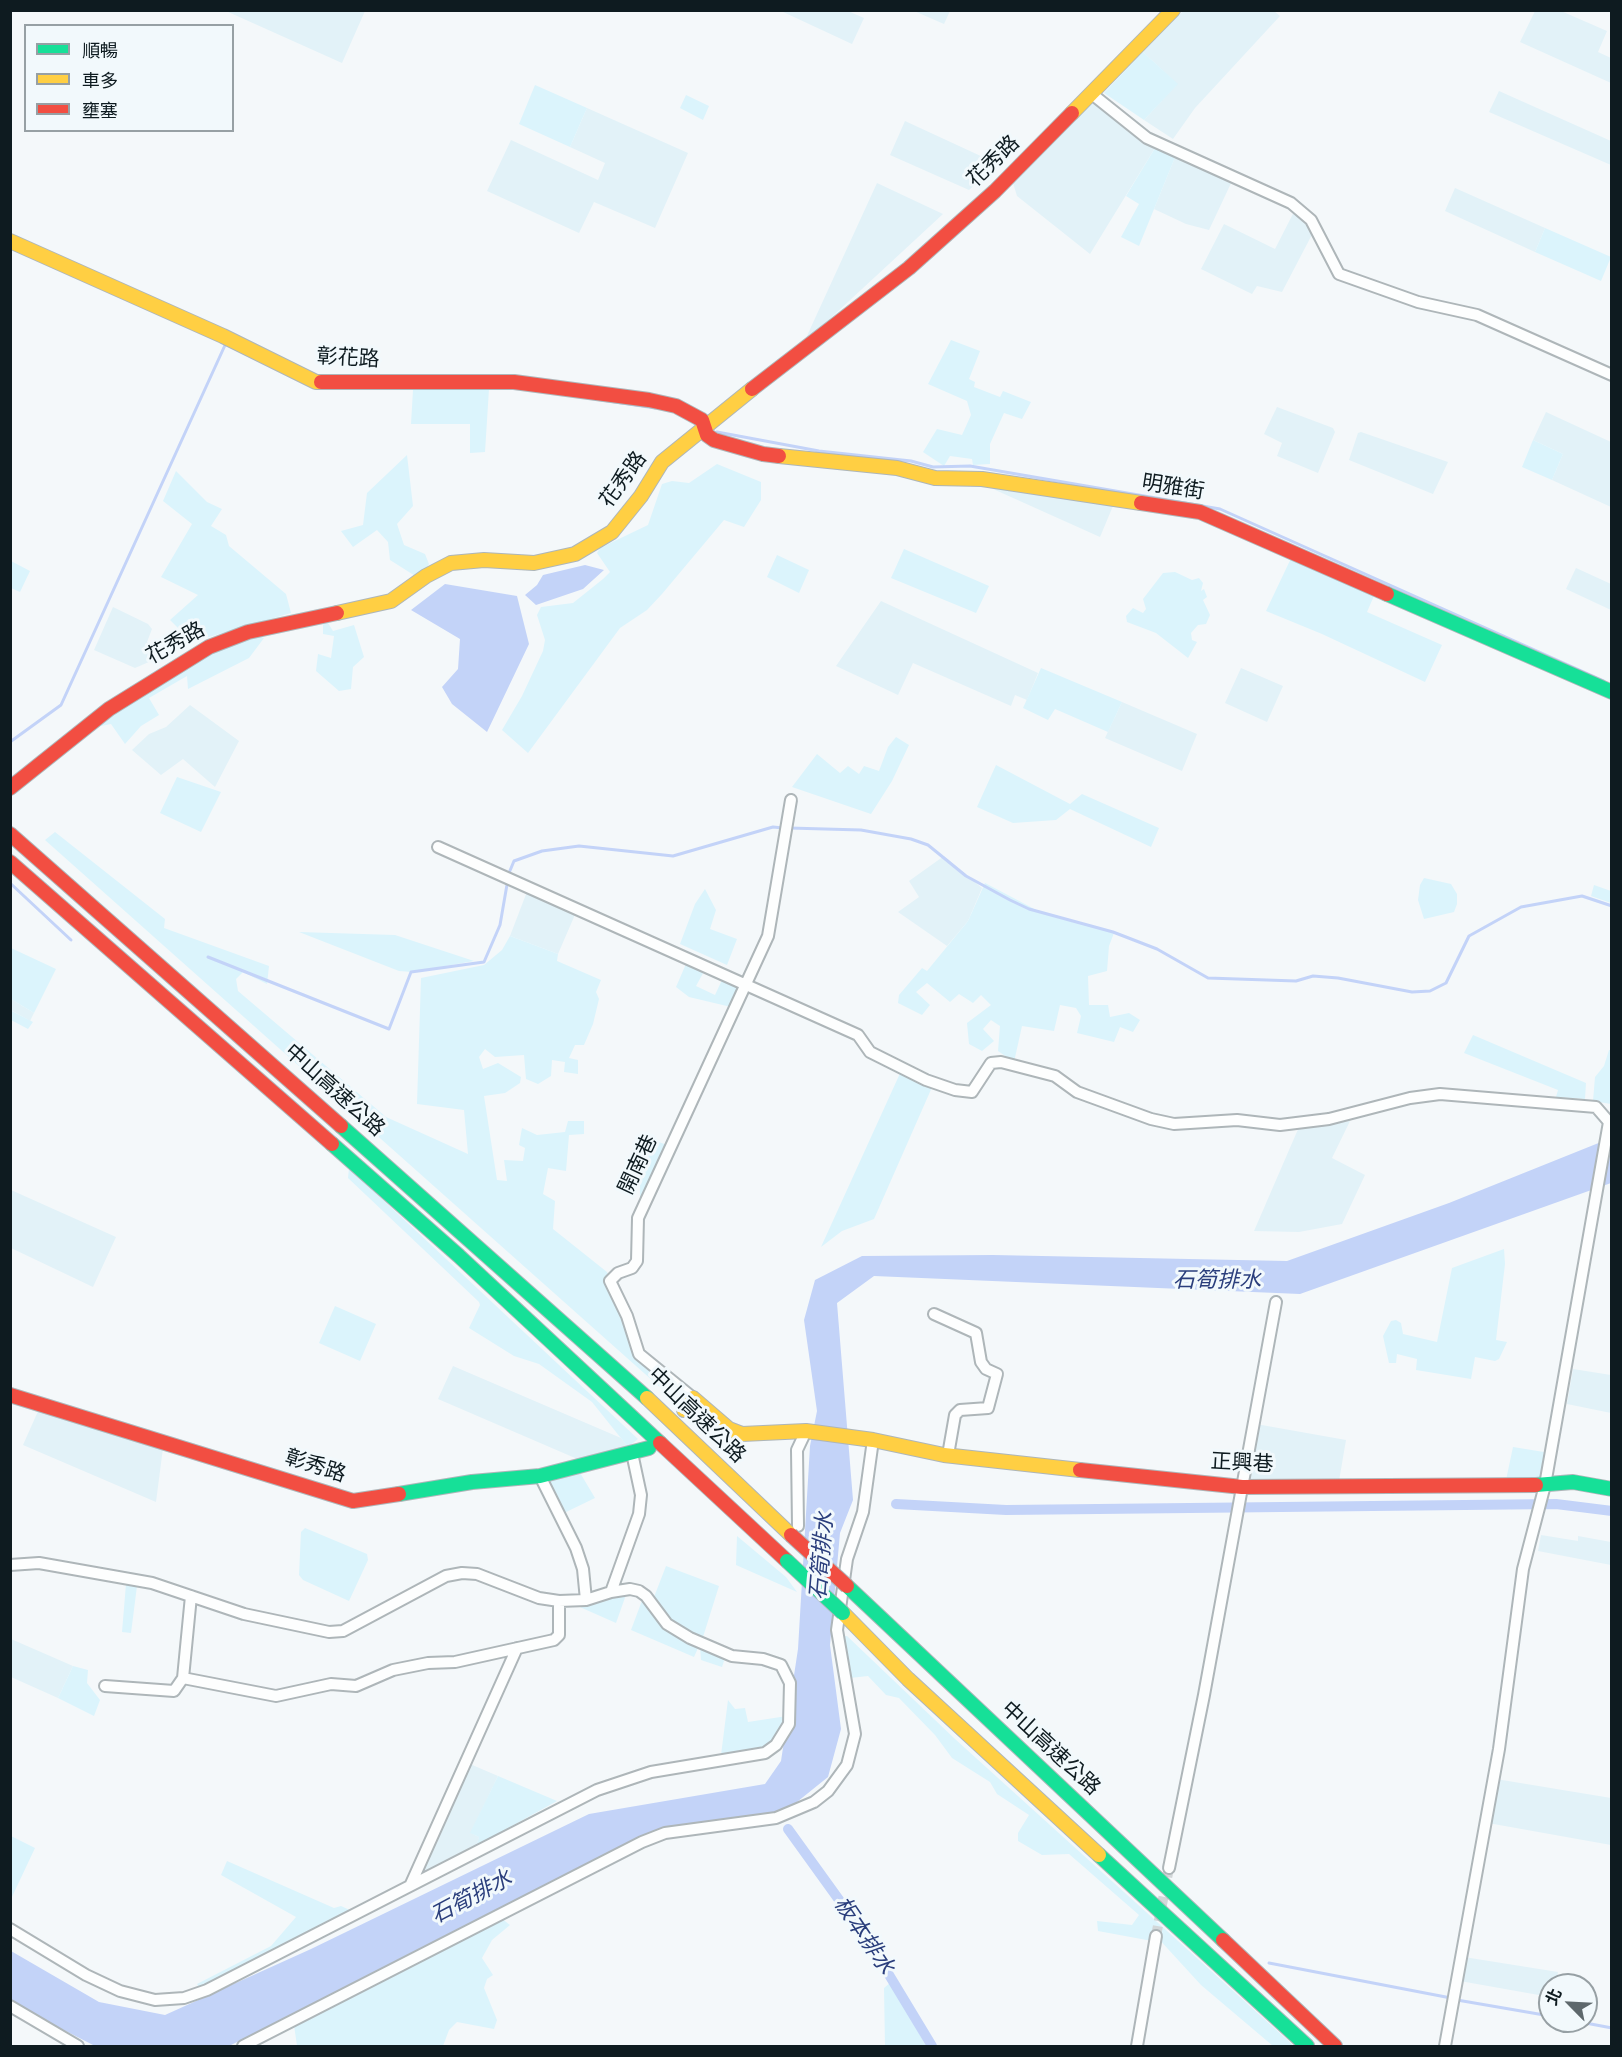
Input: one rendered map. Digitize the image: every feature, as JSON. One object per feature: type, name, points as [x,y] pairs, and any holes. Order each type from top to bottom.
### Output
[{"type":"main road","name":"花秀路","points":[[12,787],[109,709],[209,647],[248,632],[392,601],[426,576],[451,563],[484,560],[534,563],[575,554],[612,532],[641,496],[662,462],[704,426],[909,268],[995,191],[1173,10]]},
{"type":"main road","name":"彰花路","points":[[10,241],[223,336],[316,382],[514,382],[669,404],[702,420],[704,426]]},
{"type":"main road","name":"明雅街","points":[[704,426],[708,435],[714,440],[763,454],[897,468],[935,478],[982,479],[1215,516],[1611,692]]},
{"type":"main road","name":"中山高速公路","points":[[10,834],[616,1369],[794,1531],[847,1586],[1335,2046]]},
{"type":"main road","name":"中山高速公路","points":[[10,862],[459,1256],[843,1613],[908,1680],[1307,2046]]},
{"type":"main road","name":"彰秀路","points":[[10,1395],[353,1501],[472,1482],[540,1476],[649,1448]]},
{"type":"main road","points":[[684,1410],[693,1398]]},
{"type":"main road","name":"開南巷","points":[[693,1398],[725,1426],[737,1433],[806,1431],[873,1440]]},
{"type":"main road","name":"正興巷","points":[[873,1440],[948,1455],[1242,1487],[1545,1485],[1573,1482],[1611,1489]]},
{"type":"street","points":[[1092,94],[1147,138],[1291,203],[1311,220],[1340,274],[1418,302],[1478,315],[1611,375]]},
{"type":"street","name":"開南巷","points":[[693,1398],[639,1354],[627,1316],[610,1281],[618,1273],[632,1268],[637,1261],[638,1218],[770,926],[784,830],[791,800]]},
{"type":"street","points":[[438,847],[858,1035],[870,1053],[926,1080],[955,1090],[972,1092],[991,1063],[1001,1062],[1055,1076],[1077,1092],[1151,1119],[1173,1124],[1237,1120],[1280,1125],[1329,1119],[1410,1098],[1440,1094],[1526,1102],[1588,1104],[1596,1107],[1609,1122],[1545,1485],[1523,1569],[1499,1749],[1445,2046]]},
{"type":"street","points":[[1169,1868],[1276,1302]]},
{"type":"street","points":[[934,1314],[976,1333],[981,1362],[986,1369],[997,1374],[988,1408],[960,1410],[955,1415],[948,1455]]},
{"type":"street","points":[[794,1531],[797,1450],[806,1431]]},
{"type":"street","points":[[243,2046],[642,1842],[665,1833],[776,1818],[814,1802],[828,1791],[847,1765],[855,1734],[837,1630],[847,1559],[863,1512],[873,1440]]},
{"type":"street","points":[[612,1592],[641,1505],[632,1453]]},
{"type":"street","points":[[540,1476],[576,1548],[583,1569],[586,1600]]},
{"type":"street","points":[[10,1565],[39,1563],[152,1583],[244,1614],[333,1633],[349,1628],[446,1576],[462,1573],[477,1574],[539,1598],[559,1601],[586,1600],[630,1589],[646,1596],[667,1624],[690,1638],[732,1656],[763,1659],[781,1665],[790,1683],[789,1724],[781,1740],[765,1753],[666,1768],[616,1782],[207,1990],[184,1998],[167,2000],[132,1995],[97,1981],[10,1929]]},
{"type":"street","points":[[105,1686],[174,1691],[183,1678],[191,1596]]},
{"type":"street","points":[[183,1678],[276,1696],[331,1684],[356,1686],[393,1670],[428,1663],[455,1662],[556,1639],[559,1601]]},
{"type":"street","points":[[410,1886],[517,1648]]},
{"type":"street","points":[[1137,2046],[1156,1936]]},
{"type":"street","points":[[10,2006],[78,2046]]},
{"type":"shaded area","points":[[365,10],[342,63],[226,11]]},
{"type":"shaded area","points":[[950,10],[944,24],[914,11]]},
{"type":"shaded area","points":[[781,11],[848,11],[864,18],[852,44]]},
{"type":"shaded area","points":[[1183,11],[1274,11],[1280,16],[1195,108],[1173,139],[1144,120],[1177,84],[1143,52]]},
{"type":"shaded area","points":[[1535,11],[1561,11],[1607,31],[1598,52],[1611,58],[1611,83],[1520,42]]},
{"type":"shaded area","points":[[1143,52],[1178,84],[1144,120],[1104,93]]},
{"type":"shaded area","points":[[535,85],[587,108],[570,147],[519,124]]},
{"type":"shaded area","points":[[1499,91],[1611,141],[1611,165],[1489,112]]},
{"type":"shaded area","points":[[686,95],[709,106],[703,120],[680,108]]},
{"type":"shaded area","points":[[1091,100],[1158,143],[1090,254],[1017,196],[1013,183]]},
{"type":"shaded area","points":[[587,108],[688,153],[655,228],[594,202],[579,233],[487,191],[511,140],[598,180],[605,163],[570,147]]},
{"type":"shaded area","points":[[905,121],[998,164],[969,190],[890,155]]},
{"type":"shaded area","points":[[1158,143],[1178,150],[1139,246],[1121,237],[1139,204],[1126,196]]},
{"type":"shaded area","points":[[1178,150],[1233,179],[1209,230],[1186,224],[1154,209]]},
{"type":"shaded area","points":[[877,183],[943,214],[808,339],[806,338]]},
{"type":"shaded area","points":[[1455,188],[1545,228],[1535,252],[1445,211]]},
{"type":"shaded area","points":[[1298,204],[1311,215],[1317,225],[1282,292],[1257,286],[1252,294],[1201,269],[1224,224],[1275,249]]},
{"type":"shaded area","points":[[1545,228],[1611,257],[1601,281],[1535,252]]},
{"type":"shaded area","points":[[951,340],[980,351],[969,379],[975,382],[974,387],[1000,397],[1003,391],[1031,402],[1022,419],[1004,413],[990,444],[990,464],[973,465],[972,459],[950,456],[944,466],[923,452],[937,429],[962,435],[971,415],[967,401],[928,384]]},
{"type":"shaded area","points":[[489,389],[485,452],[470,453],[470,424],[411,424],[413,390]]},
{"type":"shaded area","points":[[1277,407],[1333,428],[1335,432],[1318,473],[1277,456],[1282,443],[1264,434]]},
{"type":"shaded area","points":[[1546,412],[1611,442],[1611,507],[1552,480],[1563,454],[1533,440]]},
{"type":"shaded area","points":[[1361,432],[1448,462],[1433,494],[1349,460],[1358,433]]},
{"type":"shaded area","points":[[1533,440],[1563,454],[1552,480],[1522,467]]},
{"type":"shaded area","points":[[407,455],[413,506],[397,524],[404,545],[425,554],[429,564],[420,579],[390,560],[388,542],[377,530],[353,547],[341,531],[363,525],[367,493]]},
{"type":"shaded area","points":[[717,464],[761,482],[761,500],[744,527],[724,520],[647,610],[620,628],[528,753],[502,730],[522,696],[543,651],[545,640],[537,615],[541,607],[573,603],[610,572],[597,553],[600,548],[648,525],[662,484],[672,481],[689,483]]},
{"type":"shaded area","points":[[176,471],[207,502],[222,509],[211,526],[226,535],[229,546],[286,594],[291,613],[192,642],[170,620],[198,595],[161,577],[192,524],[163,501]]},
{"type":"shaded area","points":[[973,480],[1078,496],[1113,506],[1100,537]]},
{"type":"shaded area","points":[[904,549],[989,586],[976,613],[891,578]]},
{"type":"shaded area","points":[[1294,552],[1377,589],[1367,612],[1442,645],[1425,682],[1322,634],[1266,611]]},
{"type":"shaded area","points":[[777,555],[809,570],[799,593],[767,577]]},
{"type":"shaded area","points":[[11,561],[30,571],[20,592],[11,588]]},
{"type":"shaded area","points":[[1576,568],[1611,584],[1611,610],[1566,589]]},
{"type":"shaded area","points":[[1175,572],[1192,580],[1199,578],[1203,583],[1201,591],[1204,589],[1207,597],[1203,600],[1210,615],[1206,624],[1198,625],[1191,633],[1192,640],[1197,642],[1188,658],[1156,633],[1127,622],[1126,616],[1133,608],[1143,613],[1146,609],[1143,599],[1163,573]]},
{"type":"shaded area","points":[[881,601],[1038,673],[1027,700],[1015,695],[1011,706],[913,663],[898,695],[836,666]]},
{"type":"shaded area","points":[[113,607],[148,624],[152,629],[147,642],[165,655],[135,668],[94,650]]},
{"type":"shaded area","points":[[323,621],[328,623],[333,631],[354,625],[364,657],[353,667],[351,689],[339,691],[316,671],[318,654],[331,658],[334,636],[323,634]]},
{"type":"shaded area","points":[[253,634],[264,638],[249,658],[188,689],[187,676],[149,698],[159,715],[141,726],[125,744],[111,724],[101,726],[100,720],[171,671]]},
{"type":"shaded area","points":[[1041,668],[1122,702],[1108,732],[1055,709],[1048,720],[1023,708]]},
{"type":"shaded area","points":[[1241,668],[1283,686],[1267,722],[1225,703]]},
{"type":"shaded area","points":[[1122,702],[1197,734],[1182,771],[1105,738]]},
{"type":"shaded area","points":[[190,705],[239,741],[215,787],[183,759],[161,775],[132,750],[149,734],[166,727]]},
{"type":"shaded area","points":[[896,737],[909,745],[892,781],[871,814],[792,787],[817,754],[840,773],[848,766],[859,774],[864,766],[879,771],[888,747]]},
{"type":"shaded area","points":[[996,765],[1070,804],[1082,794],[1159,828],[1151,847],[1070,809],[1056,820],[1013,823],[977,807]]},
{"type":"shaded area","points":[[177,777],[221,792],[201,832],[160,813]]},
{"type":"shaded area","points":[[55,832],[165,919],[164,928],[269,966],[267,984],[243,972],[236,979],[238,991],[386,1117],[468,1154],[464,1110],[417,1104],[421,978],[484,965],[502,950],[510,936],[558,954],[557,961],[601,980],[596,992],[599,999],[593,1024],[584,1045],[575,1045],[569,1058],[578,1060],[578,1074],[564,1072],[565,1062],[552,1060],[551,1076],[538,1084],[526,1079],[524,1055],[495,1057],[485,1049],[479,1057],[483,1069],[498,1063],[521,1077],[520,1083],[505,1093],[484,1096],[497,1180],[507,1181],[504,1160],[523,1161],[525,1148],[519,1145],[522,1128],[537,1135],[565,1132],[568,1121],[584,1121],[584,1134],[569,1135],[566,1171],[548,1168],[543,1194],[555,1201],[553,1229],[607,1272],[622,1301],[640,1355],[682,1392],[681,1406],[45,840]]},
{"type":"shaded area","points":[[944,856],[982,888],[968,921],[947,946],[898,912],[919,897],[909,881]]},
{"type":"shaded area","points":[[1424,878],[1451,884],[1457,894],[1454,912],[1424,919],[1418,900],[1420,885]]},
{"type":"shaded area","points":[[985,883],[1042,913],[1114,933],[1109,946],[1107,971],[1088,976],[1089,1005],[1108,1005],[1110,1017],[1129,1013],[1140,1020],[1133,1032],[1120,1027],[1114,1042],[1077,1033],[1081,1016],[1076,1008],[1060,1005],[1054,1031],[1022,1026],[1014,1062],[998,1051],[1000,1026],[991,1020],[983,1029],[994,1041],[982,1051],[969,1044],[967,1023],[991,1005],[981,995],[973,1003],[959,994],[950,1002],[927,983],[916,992],[930,1005],[922,1015],[898,1003],[899,995],[922,968],[927,971],[968,921]]},
{"type":"shaded area","points":[[1594,885],[1611,891],[1611,903],[1591,896]]},
{"type":"shaded area","points":[[528,889],[577,910],[558,954],[510,936]]},
{"type":"shaded area","points":[[705,889],[716,910],[710,929],[737,939],[727,965],[680,944],[695,904]]},
{"type":"shaded area","points":[[299,932],[395,935],[474,961],[412,972],[399,971]]},
{"type":"shaded area","points":[[11,948],[56,969],[34,1013],[11,999]]},
{"type":"shaded area","points":[[689,957],[707,966],[696,986],[715,995],[722,980],[711,974],[741,985],[731,1007],[689,997],[676,987]]},
{"type":"shaded area","points":[[11,999],[34,1013],[30,1021],[11,1010]]},
{"type":"shaded area","points":[[10,1010],[33,1022],[28,1029],[11,1020]]},
{"type":"shaded area","points":[[1473,1035],[1586,1083],[1585,1099],[1556,1097],[1558,1090],[1464,1053]]},
{"type":"shaded area","points":[[1609,1050],[1611,1050],[1611,1104],[1593,1101],[1595,1077],[1604,1066]]},
{"type":"shaded area","points":[[902,1069],[933,1085],[874,1219],[842,1231],[821,1247]]},
{"type":"shaded area","points":[[1350,1121],[1332,1158],[1365,1175],[1342,1224],[1299,1232],[1254,1231],[1299,1127]]},
{"type":"shaded area","points":[[639,1135],[670,1146],[643,1200],[640,1197]]},
{"type":"shaded area","points":[[349,1168],[638,1439],[628,1447],[592,1402],[539,1364],[514,1356],[469,1328],[480,1305],[479,1302],[348,1178]]},
{"type":"shaded area","points":[[11,1190],[116,1237],[93,1287],[11,1248]]},
{"type":"shaded area","points":[[1504,1249],[1505,1264],[1496,1340],[1507,1342],[1499,1359],[1495,1361],[1475,1357],[1471,1379],[1416,1370],[1417,1359],[1397,1354],[1396,1363],[1389,1363],[1383,1336],[1391,1321],[1396,1320],[1401,1323],[1403,1334],[1437,1342],[1452,1268]]},
{"type":"shaded area","points":[[335,1306],[376,1324],[360,1361],[319,1343]]},
{"type":"shaded area","points":[[453,1366],[621,1438],[628,1447],[582,1461],[438,1399]]},
{"type":"shaded area","points":[[1573,1369],[1611,1375],[1611,1413],[1567,1404]]},
{"type":"shaded area","points":[[39,1409],[163,1448],[156,1502],[23,1445]]},
{"type":"shaded area","points":[[1256,1424],[1346,1440],[1339,1481],[1247,1480]]},
{"type":"shaded area","points":[[1513,1447],[1544,1452],[1540,1479],[1506,1480]]},
{"type":"shaded area","points":[[579,1471],[595,1498],[562,1514],[546,1482]]},
{"type":"shaded area","points":[[305,1528],[367,1554],[368,1560],[349,1601],[303,1580],[299,1575],[301,1532]]},
{"type":"shaded area","points":[[1541,1535],[1578,1541],[1578,1536],[1611,1542],[1611,1565],[1538,1551]]},
{"type":"shaded area","points":[[737,1536],[786,1577],[797,1592],[736,1565]]},
{"type":"shaded area","points":[[666,1566],[719,1586],[703,1637],[667,1619],[654,1597]]},
{"type":"shaded area","points":[[126,1584],[137,1586],[131,1633],[122,1632]]},
{"type":"shaded area","points":[[627,1592],[616,1623],[573,1604]]},
{"type":"shaded area","points":[[643,1598],[664,1628],[699,1646],[694,1657],[631,1630]]},
{"type":"shaded area","points":[[842,1636],[847,1636],[955,1739],[1294,2046],[1273,2046],[1201,1985],[1157,1937],[1152,1941],[1098,1931],[1097,1921],[1132,1925],[1139,1915],[1069,1854],[1042,1855],[1018,1841],[1018,1833],[1029,1815],[997,1794],[990,1782],[952,1758],[935,1735],[899,1698],[886,1695],[868,1676],[850,1678]]},
{"type":"shaded area","points":[[11,1639],[73,1666],[58,1698],[11,1677]]},
{"type":"shaded area","points":[[700,1647],[718,1651],[724,1661],[722,1667],[701,1660]]},
{"type":"shaded area","points":[[73,1666],[88,1670],[87,1683],[100,1700],[94,1716],[58,1698]]},
{"type":"shaded area","points":[[728,1700],[735,1709],[745,1708],[748,1722],[787,1716],[780,1735],[764,1750],[721,1755]]},
{"type":"shaded area","points":[[470,1764],[498,1776],[471,1833],[479,1837],[476,1846],[419,1878]]},
{"type":"shaded area","points":[[498,1776],[557,1801],[476,1846],[479,1837],[470,1833]]},
{"type":"shaded area","points":[[1496,1779],[1611,1798],[1611,1845],[1488,1823]]},
{"type":"shaded area","points":[[11,1836],[35,1848],[11,1899]]},
{"type":"shaded area","points":[[227,1861],[334,1908],[341,1906],[352,1911],[199,1988],[197,1984],[271,1946],[296,1917],[221,1875]]},
{"type":"shaded area","points":[[501,1918],[510,1925],[492,1940],[482,1958],[493,1975],[487,1979],[484,1988],[497,2020],[494,2029],[457,2022],[449,2030],[443,2046],[297,2046],[294,2025]]},
{"type":"shaded area","points":[[1464,1957],[1558,1972],[1538,1973],[1538,1995],[1460,1981]]},
{"type":"shaded area","points":[[891,1982],[926,2046],[885,2046],[884,1988]]},
{"type":"water","points":[[585,565],[604,570],[583,589],[536,605],[525,595],[537,585],[543,575]]},
{"type":"water","points":[[445,584],[517,596],[529,644],[487,732],[452,704],[442,687],[458,669],[460,639],[411,610]]},
{"type":"water","name":"石筍排水","points":[[1611,1138],[1611,1183],[1300,1294],[874,1276],[837,1303],[853,1500],[840,1533],[830,1645],[841,1729],[828,1777],[792,1806],[768,1814],[656,1835],[229,2046],[95,2046],[11,2003],[11,1951],[99,2002],[165,2015],[311,1949],[589,1814],[765,1784],[781,1761],[798,1649],[810,1446],[817,1411],[804,1320],[815,1280],[862,1256],[993,1255],[1287,1261],[1449,1203]]},
{"type":"waterway","points":[[10,742],[61,705],[226,343]]},
{"type":"waterway","points":[[582,397],[655,408]]},
{"type":"waterway","points":[[717,432],[819,451],[911,461],[933,467],[970,466],[1220,509],[1604,681]]},
{"type":"waterway","points":[[208,957],[389,1029],[411,972],[484,962],[500,925],[509,873],[514,861],[542,851],[579,846],[673,856],[773,827],[783,828]]},
{"type":"waterway","points":[[789,828],[861,830],[911,839],[928,845],[966,876],[1010,900],[1029,909],[1113,932],[1157,949],[1208,978],[1296,981],[1313,976],[1338,978],[1412,992],[1430,991],[1446,983],[1469,936],[1521,907],[1582,896],[1612,906]]},
{"type":"waterway","points":[[10,883],[71,940]]},
{"type":"waterway","points":[[896,1504],[1006,1510],[1556,1504],[1612,1511]]},
{"type":"waterway","name":"板本排水","points":[[788,1829],[868,1940],[932,2046]]},
{"type":"waterway","points":[[1269,1963],[1451,1998]]},
{"type":"waterway","points":[[1457,2000],[1538,2014]]},
{"type":"waterway","points":[[1598,2025],[1612,2028]]},
{"type":"tunnel","points":[[1156,1936],[1169,1868]]},
{"type":"traffic: fast","points":[[1387,594],[1612,692]]},
{"type":"traffic: fast","points":[[341,1126],[647,1398]]},
{"type":"traffic: fast","points":[[332,1144],[459,1256],[660,1443]]},
{"type":"traffic: fast","points":[[399,1494],[472,1482],[540,1476],[649,1448]]},
{"type":"traffic: fast","points":[[1536,1485],[1573,1482],[1612,1489]]},
{"type":"traffic: fast","points":[[787,1561],[843,1613]]},
{"type":"traffic: fast","points":[[847,1586],[1223,1940]]},
{"type":"traffic: fast","points":[[1099,1855],[1307,2046]]},
{"type":"traffic: slow","points":[[1072,113],[1173,10]]},
{"type":"traffic: slow","points":[[10,241],[223,336],[316,382],[321,382]]},
{"type":"traffic: slow","points":[[337,613],[391,601],[426,576],[451,563],[484,560],[534,563],[575,554],[612,532],[641,496],[662,462],[752,389]]},
{"type":"traffic: slow","points":[[779,456],[897,468],[935,478],[982,479],[1141,503]]},
{"type":"traffic: slow","points":[[647,1398],[791,1535]]},
{"type":"traffic: slow","points":[[684,1410],[693,1398],[729,1429],[742,1434],[806,1431],[873,1440],[944,1455],[1080,1470]]},
{"type":"traffic: slow","points":[[843,1613],[908,1679],[1099,1855]]},
{"type":"traffic: jam","points":[[752,389],[909,268],[995,191],[1072,113]]},
{"type":"traffic: jam","points":[[321,382],[514,382],[649,400],[676,406],[702,420],[707,435],[714,440],[763,454],[779,456]]},
{"type":"traffic: jam","points":[[1141,503],[1200,512],[1387,594]]},
{"type":"traffic: jam","points":[[10,788],[109,709],[209,647],[248,632],[337,613]]},
{"type":"traffic: jam","points":[[10,834],[341,1126]]},
{"type":"traffic: jam","points":[[10,862],[332,1144]]},
{"type":"traffic: jam","points":[[10,1395],[353,1501],[399,1494]]},
{"type":"traffic: jam","points":[[660,1443],[787,1561]]},
{"type":"traffic: jam","points":[[1080,1470],[1242,1487],[1536,1485]]},
{"type":"traffic: jam","points":[[791,1535],[847,1586]]},
{"type":"traffic: jam","points":[[1223,1940],[1335,2046]]}]
